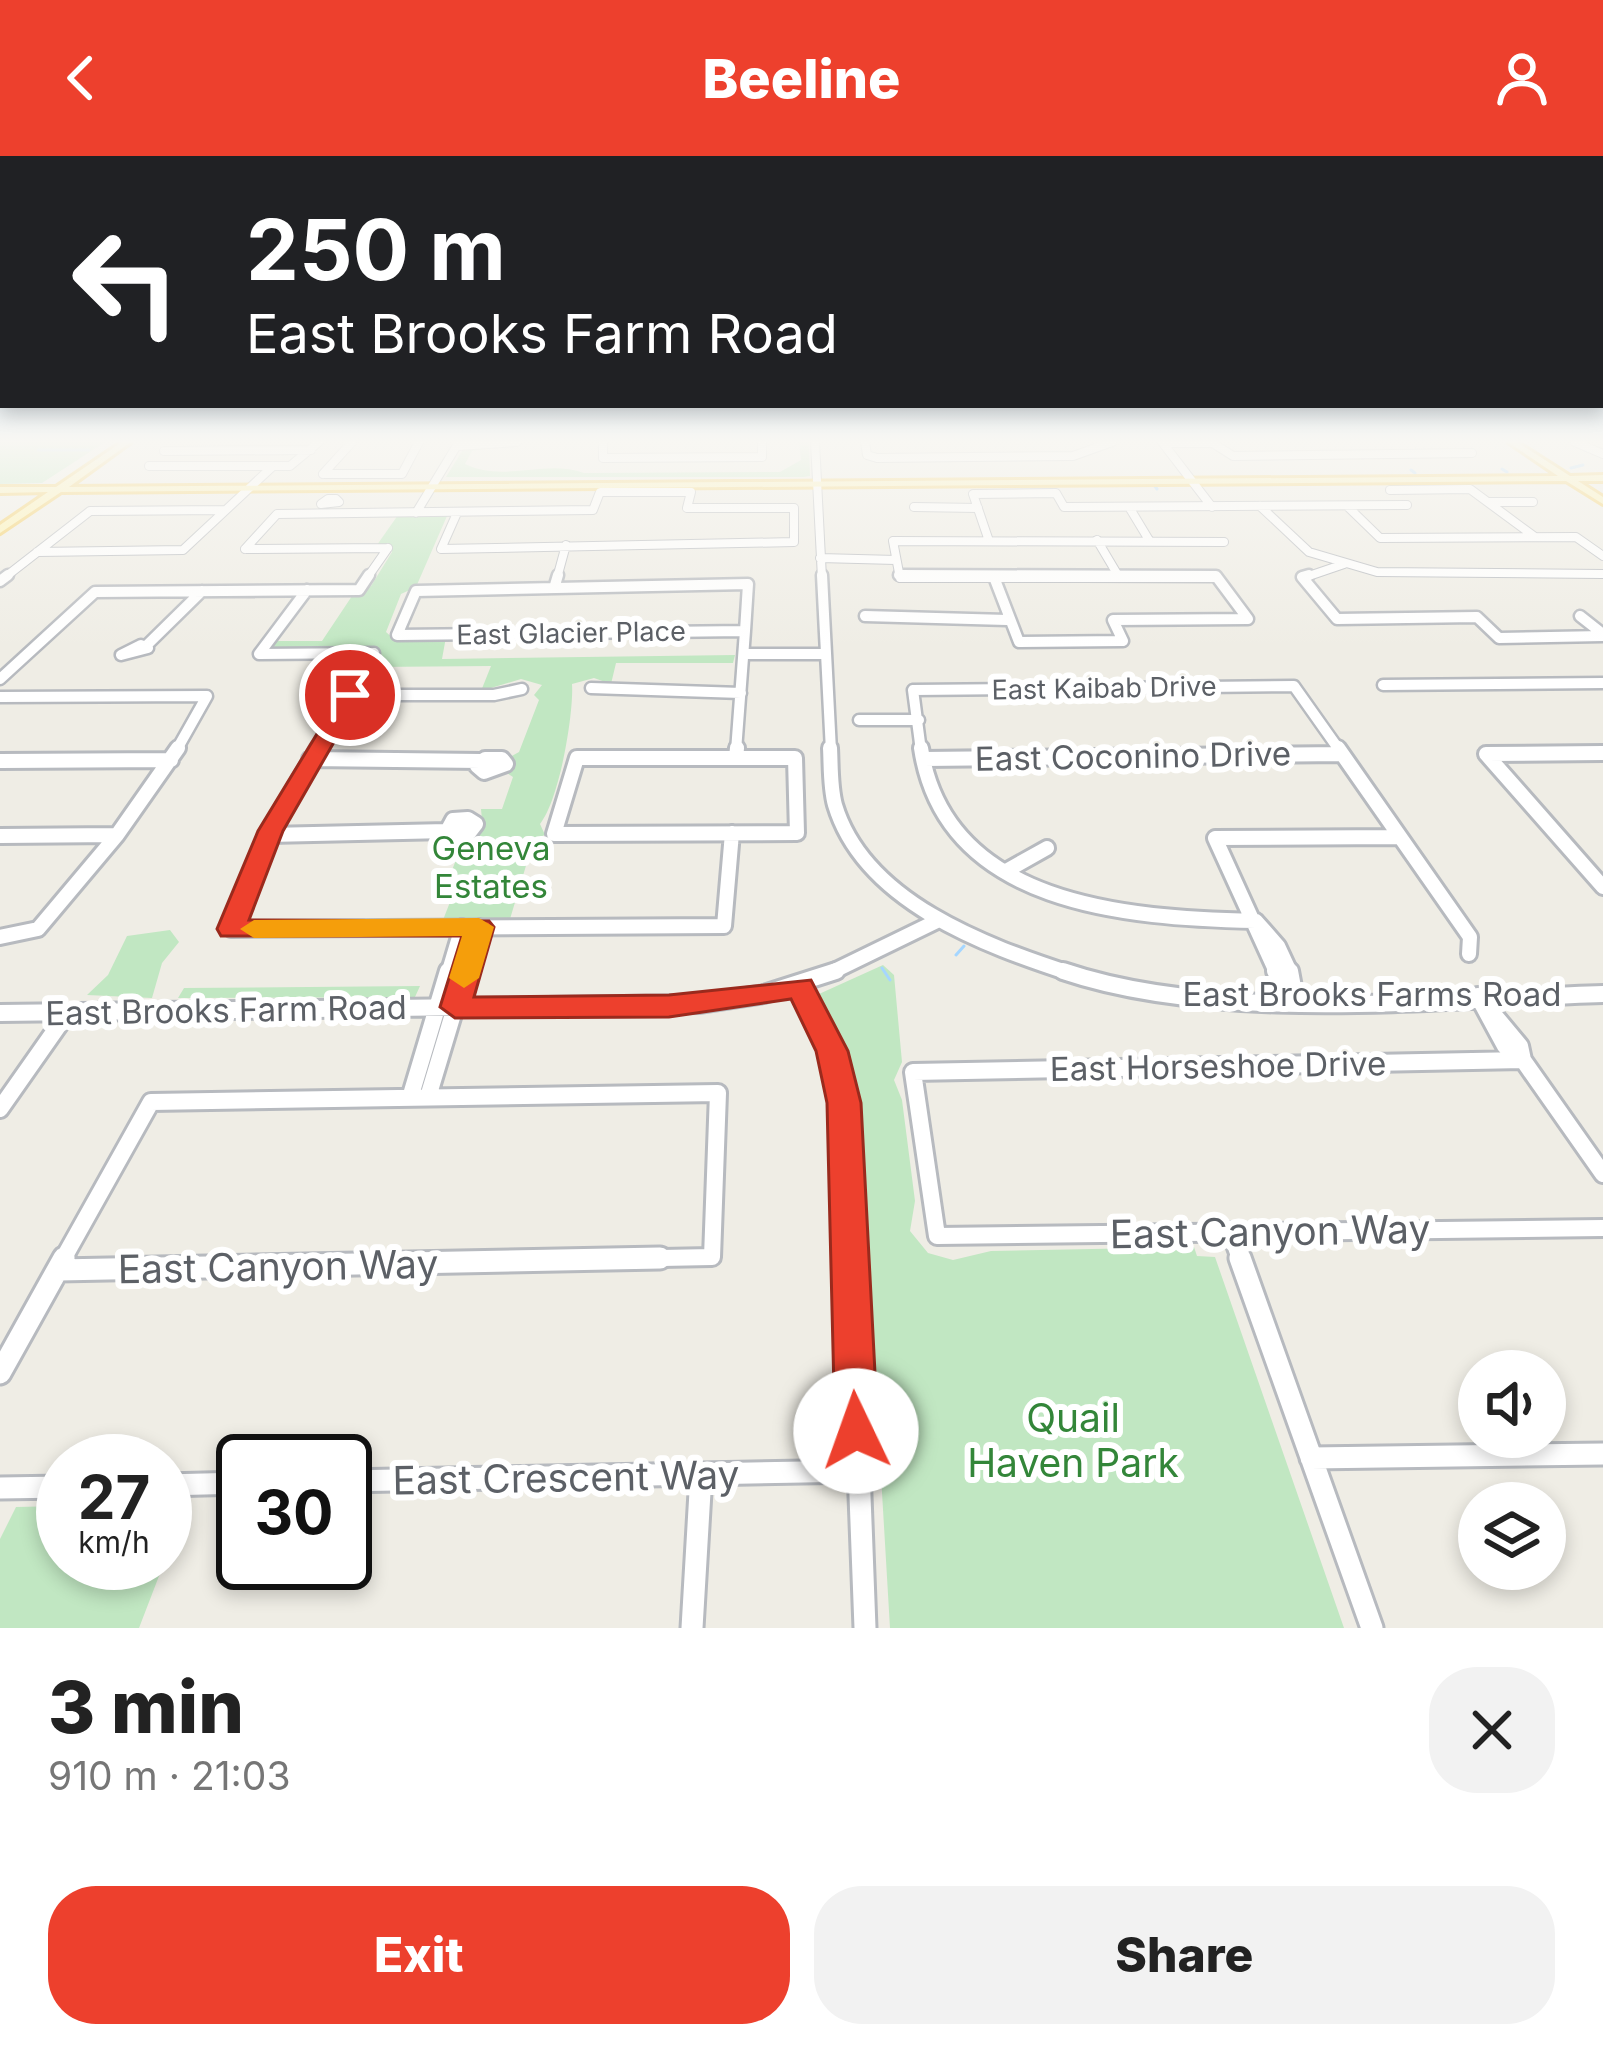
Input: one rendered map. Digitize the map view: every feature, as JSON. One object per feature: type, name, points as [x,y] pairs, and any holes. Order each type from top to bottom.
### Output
[{"type":"main road","points":[[0,530],[25,511]]},
{"type":"street","points":[[0,581],[90,511],[131,511]]},
{"type":"street","points":[[37,552],[183,550],[224,511]]},
{"type":"street","points":[[0,679],[95,592],[359,590],[388,548],[245,549],[277,514],[316,511]]},
{"type":"street","points":[[345,511],[562,511]]},
{"type":"street","points":[[457,513],[441,549],[794,542],[794,511]]},
{"type":"street","name":"East Brooks Farms Road","points":[[818,511],[831,789],[837,813],[870,866],[939,920],[1008,953],[1095,981],[1207,998],[1603,994]]},
{"type":"street","points":[[979,511],[989,541]]},
{"type":"street","points":[[1131,511],[1149,539]]},
{"type":"street","points":[[1264,511],[1292,540],[1344,564],[1397,574],[1603,574]]},
{"type":"street","points":[[1352,511],[1380,538],[1576,537],[1602,556]]},
{"type":"street","points":[[1500,511],[1535,537]]},
{"type":"street","points":[[1097,540],[1118,577]]},
{"type":"street","points":[[994,578],[1019,642],[1123,641],[1112,620],[1248,619],[1216,576],[900,578],[893,541],[1224,542]]},
{"type":"street","points":[[566,545],[555,585],[748,584],[736,758]]},
{"type":"street","points":[[820,558],[896,558]]},
{"type":"street","points":[[1344,564],[1302,577],[1337,619],[1478,617],[1499,638],[1603,635]]},
{"type":"street","name":"East Glacier Place","points":[[555,585],[416,590],[397,635],[746,631]]},
{"type":"street","points":[[307,590],[259,654],[374,653],[268,835],[231,929],[724,926],[732,833]]},
{"type":"street","points":[[146,646],[202,591]]},
{"type":"street","points":[[865,616],[1007,620]]},
{"type":"street","points":[[1603,616],[1580,616],[1603,635]]},
{"type":"street","points":[[745,651],[826,651]]},
{"type":"street","points":[[0,661],[19,661]]},
{"type":"street","points":[[1584,683],[1603,700]]},
{"type":"street","points":[[1383,685],[1603,683]]},
{"type":"street","name":"East Kaibab Drive","points":[[919,720],[913,689],[1294,686],[1342,754]]},
{"type":"street","points":[[591,688],[617,693],[741,693]]},
{"type":"street","points":[[350,695],[494,695],[523,689]]},
{"type":"street","points":[[0,697],[207,696],[171,760],[117,835],[38,929],[0,937]]},
{"type":"street","points":[[859,720],[919,720],[938,811],[964,841],[1006,872],[1103,909],[1190,921],[1256,921]]},
{"type":"street","points":[[1603,753],[1486,754],[1603,887]]},
{"type":"street","points":[[1342,754],[1470,937],[1469,954]]},
{"type":"street","name":"East Coconino Drive","points":[[924,759],[1342,754]]},
{"type":"street","points":[[577,758],[736,758],[796,758],[797,833],[554,834],[577,758]]},
{"type":"street","points":[[310,759],[481,761]]},
{"type":"street","points":[[0,761],[171,760]]},
{"type":"street","points":[[268,835],[447,831]]},
{"type":"street","points":[[0,836],[117,835]]},
{"type":"street","points":[[1295,998],[1215,838],[1400,837]]},
{"type":"street","points":[[1006,872],[1047,848]]},
{"type":"street","name":"East Brooks Farm Road","points":[[0,1013],[669,1006],[800,987],[874,959],[939,920]]},
{"type":"street","points":[[0,1373],[152,1102],[419,1098],[471,927]]},
{"type":"street","points":[[800,987],[832,1051],[844,1103],[866,1628]]},
{"type":"street","points":[[1478,996],[1603,1174]]},
{"type":"street","points":[[0,1109],[68,1012]]},
{"type":"street","name":"East Horseshoe Drive","points":[[937,1236],[913,1072],[1523,1060]]},
{"type":"street","name":"East Canyon Way","points":[[59,1270],[712,1257],[718,1093],[419,1098]]},
{"type":"street","name":"East Canyon Way","points":[[937,1236],[1603,1228]]},
{"type":"street","points":[[1230,1231],[1372,1628]]},
{"type":"street","points":[[1311,1459],[1603,1454]]},
{"type":"street","name":"East Crescent Way","points":[[372,1480],[858,1471]]},
{"type":"street","points":[[692,1628],[700,1474]]},
{"type":"street","points":[[0,1488],[36,1487]]},
{"type":"green space","name":"Geneva Estates","points":[[398,515],[447,516],[416,587],[401,594],[386,632],[395,640],[446,637],[442,659],[735,655],[733,663],[616,663],[611,684],[594,678],[572,684],[559,776],[540,824],[545,835],[534,839],[510,919],[443,920],[459,879],[449,878],[464,839],[483,830],[481,809],[502,809],[513,777],[507,773],[512,768],[510,757],[519,752],[539,700],[534,695],[542,685],[521,679],[481,691],[491,666],[373,667],[382,655],[373,648],[269,647],[273,641],[322,641],[354,593],[371,586],[392,552],[392,547],[377,545]]},
{"type":"green space","points":[[170,930],[179,942],[162,963],[152,998],[87,995],[108,975],[127,936]]},
{"type":"green space","name":"Quail Haven Park","points":[[883,965],[894,975],[902,1062],[894,1080],[902,1100],[915,1201],[910,1231],[928,1253],[953,1260],[991,1251],[1194,1247],[1197,1256],[1215,1257],[1344,1628],[890,1628],[859,1102],[844,1047],[819,994]]},
{"type":"green space","points":[[420,986],[415,997],[178,998],[184,988]]},
{"type":"green space","points":[[16,1507],[36,1507],[36,1590],[154,1590],[139,1628],[0,1628],[0,1539]]},
{"type":"waterway","points":[[956,955],[964,946]]},
{"type":"waterway","points":[[882,968],[890,980]]},
{"type":"slow traffic","points":[[254,929],[479,927],[464,978]]},
{"type":"route","points":[[350,695],[270,831],[231,929],[479,927],[455,1007],[669,1006],[729,1001],[800,987],[832,1051],[844,1103],[856,1431]]}]
